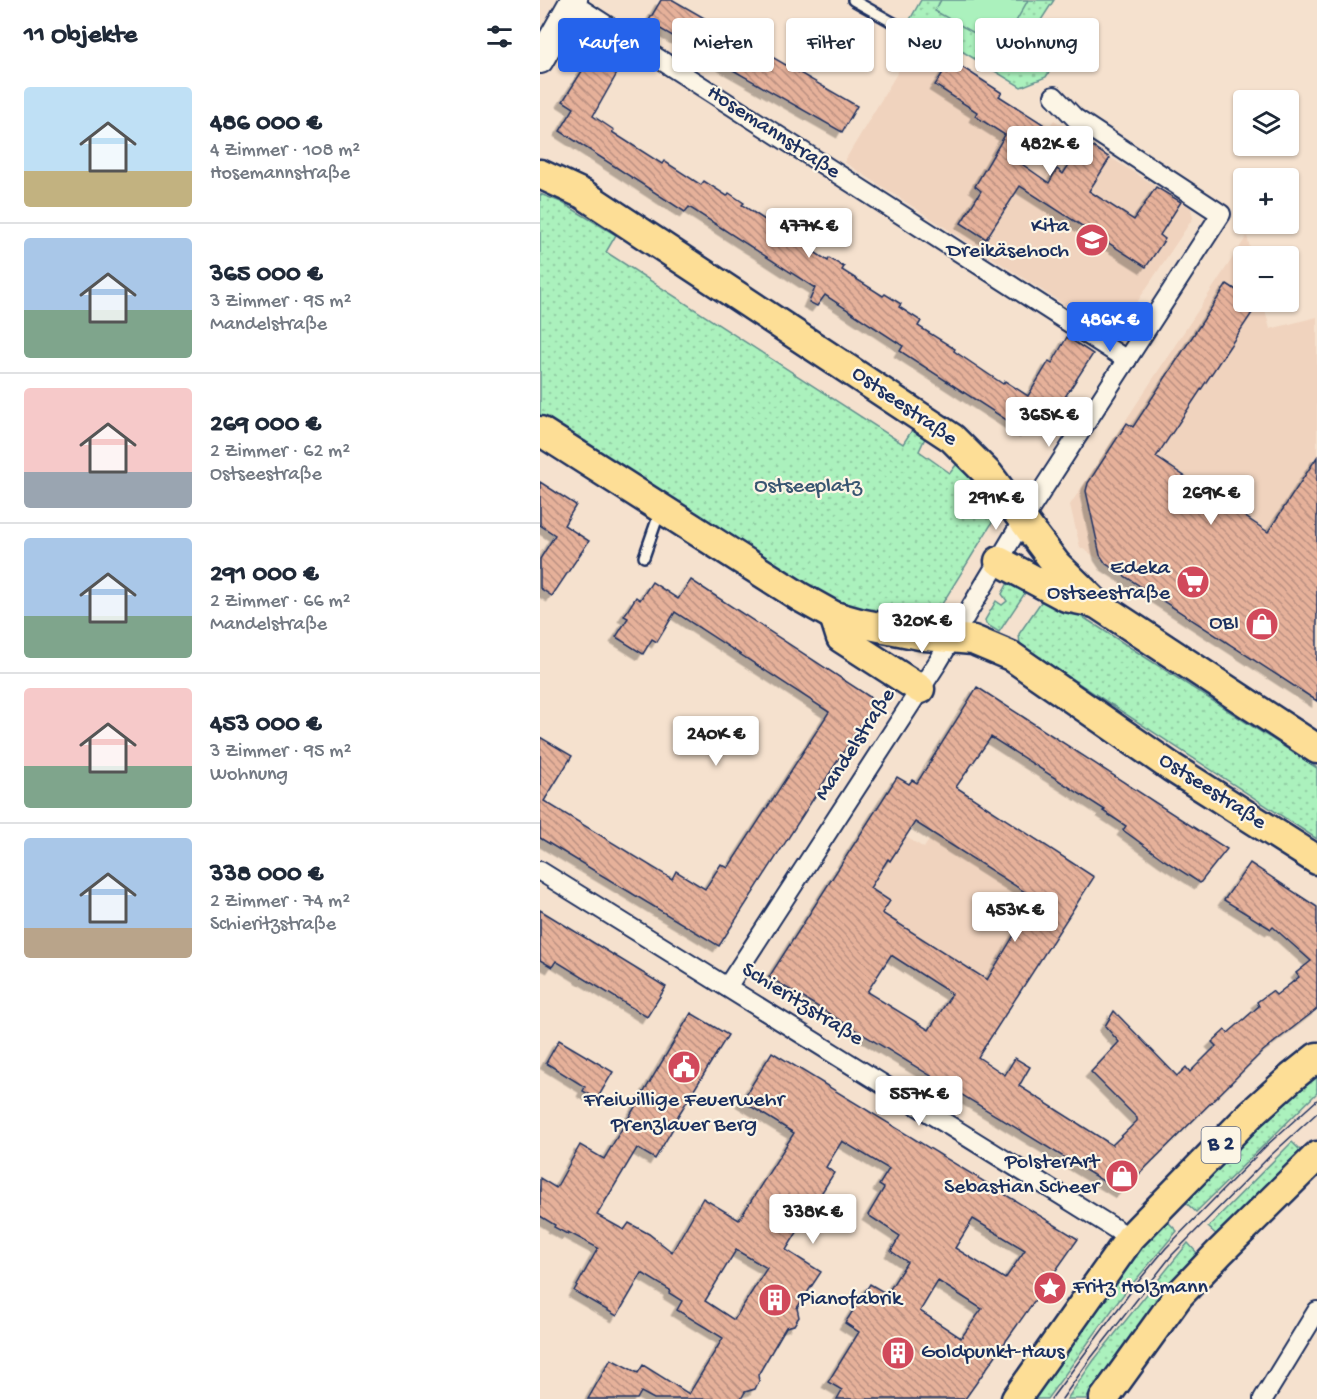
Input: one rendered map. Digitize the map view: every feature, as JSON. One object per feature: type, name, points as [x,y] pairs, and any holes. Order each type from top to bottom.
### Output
[{"type":"main road","name":"Ostseestraße","points":[[540,174],[583,194],[952,438],[990,475],[1056,564],[1097,604],[1317,749]]},
{"type":"main road","name":"Ostseestraße","points":[[540,431],[800,597],[834,616],[925,636],[973,640],[1011,656],[1171,767],[1317,860]]},
{"type":"main road","points":[[999,561],[1066,597],[1097,604]]},
{"type":"main road","points":[[834,616],[841,638],[920,689]]},
{"type":"main road","name":"B 2","points":[[1016,1399],[1130,1238],[1251,1114],[1317,1057]]},
{"type":"main road","points":[[1104,1399],[1179,1295],[1317,1156]]},
{"type":"street","name":"Hosemannstraße","points":[[540,60],[573,2],[1127,360]]},
{"type":"street","name":"Mandelstraße","points":[[727,987],[920,689],[1023,520],[1221,214],[1075,118],[1054,96]]},
{"type":"street","name":"Schieritzstraße","points":[[540,871],[1130,1238]]},
{"type":"street","points":[[1263,1399],[1317,1311]]},
{"type":"lane","points":[[853,0],[886,19]]},
{"type":"lane","points":[[644,556],[661,508]]},
{"type":"shaded area","points":[[963,68],[1002,93],[1000,97],[1042,124],[1044,122],[1050,126],[1054,120],[1191,208],[1193,218],[1114,337],[844,162],[898,72],[963,72]]},
{"type":"shaded area","points":[[1247,236],[1250,246],[1240,246]]},
{"type":"shaded area","points":[[1233,257],[1233,312],[1266,312],[1270,329],[1317,317],[1317,701],[1080,547],[1070,505]]},
{"type":"shaded area","points":[[961,790],[1094,877],[1021,989],[952,994],[891,955],[839,869],[872,816],[924,848]]},
{"type":"green space","points":[[921,0],[1054,0],[1042,18],[975,18],[975,59],[963,52],[963,18],[911,18]]},
{"type":"green space","points":[[941,0],[1028,0],[1018,18],[975,18],[975,33],[963,27],[963,18],[947,18],[935,11]]},
{"type":"green space","points":[[996,72],[1049,72],[1046,77],[1021,87]]},
{"type":"green space","name":"Ostseeplatz","points":[[540,194],[561,202],[616,235],[606,252],[903,444],[914,427],[926,436],[919,451],[950,473],[959,461],[972,475],[993,518],[939,609],[926,614],[924,620],[886,618],[832,602],[540,417]]},
{"type":"green space","points":[[1009,581],[1031,584],[999,632],[986,624],[985,620],[996,601],[1002,605],[1007,601],[1002,594]]},
{"type":"green space","points":[[1055,599],[1317,768],[1317,839],[1020,645],[1019,634],[1041,602]]},
{"type":"green space","points":[[1317,1072],[1317,1093],[1196,1212],[1183,1200]]},
{"type":"green space","points":[[1292,1142],[1303,1153],[1218,1236],[1208,1227]]},
{"type":"green space","points":[[1164,1218],[1177,1231],[1123,1295],[1047,1399],[1028,1399],[1109,1284]]},
{"type":"green space","points":[[1188,1243],[1197,1253],[1161,1295],[1086,1399],[1067,1399],[1094,1360]]},
{"type":"building","points":[[661,0],[673,0],[704,18],[672,18],[672,36],[660,29],[660,18],[650,18]]},
{"type":"building","points":[[774,58],[786,65],[786,72],[798,72],[857,106],[842,132],[736,72],[774,72]]},
{"type":"building","points":[[963,68],[1002,93],[999,96],[1043,124],[1025,152],[1029,154],[1022,164],[1049,183],[1057,169],[1063,174],[1084,141],[1110,158],[1089,191],[1134,220],[1156,187],[1181,202],[1160,235],[1165,239],[1146,267],[1020,186],[986,239],[961,223],[981,191],[975,186],[1005,135],[975,116],[977,112],[935,85],[943,72],[963,72]]},
{"type":"building","points":[[581,72],[618,72],[593,116],[614,130],[612,132],[662,164],[664,161],[701,185],[704,181],[727,196],[729,193],[744,203],[742,205],[783,232],[785,229],[801,239],[799,242],[828,261],[829,258],[844,267],[842,270],[883,296],[885,294],[901,304],[899,307],[921,321],[918,326],[955,349],[954,351],[1003,384],[1005,381],[1028,396],[1049,361],[1052,363],[1067,337],[1093,354],[1052,417],[1041,409],[1025,432],[900,351],[903,346],[825,295],[817,306],[809,302],[815,288],[689,207],[685,212],[560,131],[574,108],[563,101]]},
{"type":"building","points":[[1227,284],[1233,288],[1233,312],[1253,312],[1156,457],[1268,532],[1317,457],[1317,701],[1106,564],[1100,555],[1086,491],[1088,483],[1127,423],[1133,427]]},
{"type":"building","points":[[540,482],[576,505],[564,525],[589,541],[552,596],[540,588],[540,559],[555,535],[540,525]]},
{"type":"building","points":[[691,580],[876,701],[719,946],[540,838],[540,737],[572,756],[544,801],[672,879],[676,871],[705,889],[721,864],[728,868],[829,712],[675,612],[657,642],[652,639],[643,654],[616,637],[628,618],[624,616],[636,597],[640,600],[652,582],[678,599]]},
{"type":"building","points":[[977,687],[1227,849],[1200,883],[1123,830],[1126,826],[1103,811],[1105,810],[991,737],[956,787],[1094,877],[978,1057],[1005,1075],[1015,1058],[1030,1067],[1019,1086],[1112,1145],[1137,1121],[1137,1118],[1091,1072],[1119,1042],[1105,1026],[1114,1011],[1177,1076],[1186,1067],[1190,1072],[1216,1046],[1212,1042],[1225,1030],[1228,1033],[1259,1006],[1257,1002],[1272,991],[1276,995],[1299,977],[1296,973],[1311,961],[1273,927],[1271,929],[1224,900],[1250,863],[1317,907],[1317,1009],[1263,1051],[1121,1192],[769,977],[897,777],[909,784],[912,780],[917,783]],"holes":[[[915,822],[1036,899],[987,980],[882,913],[890,901],[870,888]],[[891,955],[952,994],[929,1030],[867,992]]]},
{"type":"building","points":[[540,910],[666,987],[647,1017],[556,961],[552,967],[540,960]]},
{"type":"building","points":[[691,1013],[728,1035],[676,1119],[678,1120],[655,1159],[637,1148],[597,1215],[624,1230],[629,1223],[649,1234],[672,1252],[703,1198],[739,1220],[794,1133],[742,1101],[772,1052],[1078,1239],[965,1399],[837,1399],[842,1390],[828,1382],[859,1332],[845,1323],[870,1284],[887,1294],[907,1262],[891,1251],[900,1236],[868,1215],[884,1188],[879,1185],[889,1169],[842,1141],[826,1167],[834,1173],[786,1250],[821,1272],[797,1308],[799,1317],[794,1325],[786,1327],[758,1375],[759,1381],[755,1389],[745,1392],[741,1399],[654,1399],[641,1392],[637,1399],[588,1399],[611,1359],[638,1373],[643,1365],[689,1394],[723,1338],[677,1310],[682,1301],[669,1293],[670,1290],[642,1273],[617,1316],[574,1291],[598,1248],[554,1227],[555,1225],[540,1216],[540,1178],[556,1188],[580,1145],[604,1159]],"holes":[[[973,1219],[1025,1250],[1005,1279],[955,1248]],[[736,1250],[767,1268],[734,1320],[705,1301]],[[938,1281],[982,1309],[961,1338],[920,1311]]]},
{"type":"building","points":[[559,1040],[613,1072],[597,1099],[583,1091],[585,1087],[546,1063]]},
{"type":"tram line","points":[[1051,1399],[1166,1248],[1266,1146],[1317,1100]]},
{"type":"tram line","points":[[1062,1399],[1091,1358],[1172,1255],[1270,1156],[1317,1113]]},
{"type":"place","name":"Kita Dreikäsehoch","points":[[1092,240]]},
{"type":"place","name":"Edeka Ostseestraße","points":[[1193,582]]},
{"type":"place","name":"OBI","points":[[1262,624]]},
{"type":"place","name":"Freiwillige Feuerwehr Prenzlauer Berg","points":[[684,1067]]},
{"type":"place","name":"PolsterArt Sebastian Scheer","points":[[1122,1176]]},
{"type":"place","name":"Fritz Holzmann","points":[[1050,1288]]},
{"type":"place","name":"Pianofabrik","points":[[775,1300]]},
{"type":"place","name":"Goldpunkt-Haus","points":[[898,1353]]}]
